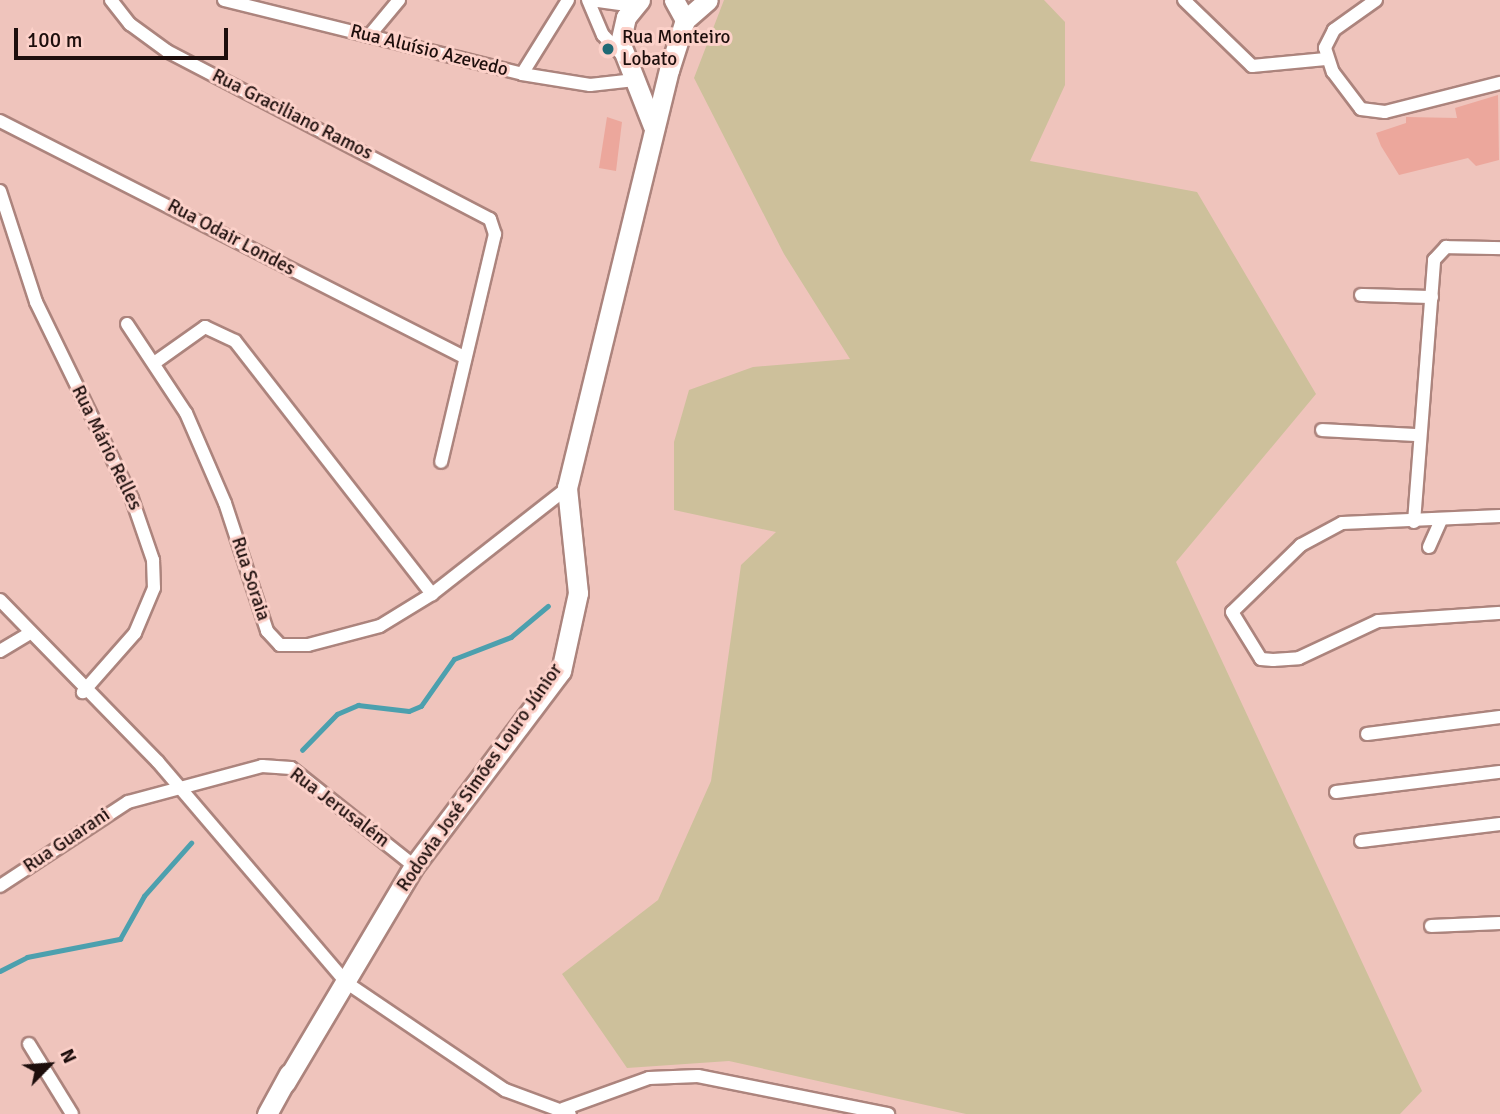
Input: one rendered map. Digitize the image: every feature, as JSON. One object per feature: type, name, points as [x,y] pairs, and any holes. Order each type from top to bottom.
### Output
[{"type":"main road","points":[[674,0],[685,20],[708,0]]},
{"type":"main road","points":[[637,3],[621,30],[625,57],[653,126]]},
{"type":"main road","name":"Rodovia José Simões Louro Júnior","points":[[267,1114],[414,866],[561,671],[578,593],[567,488],[653,126],[685,20]]},
{"type":"main road","points":[[635,80],[669,69]]},
{"type":"street","name":"Rua Graciliano Ramos","points":[[111,0],[130,24],[167,51],[484,214],[495,234],[462,356]]},
{"type":"street","name":"Rua Aluísio Azevedo","points":[[224,0],[522,74],[590,85],[635,80]]},
{"type":"street","points":[[369,36],[399,0]]},
{"type":"street","points":[[522,74],[568,0]]},
{"type":"street","points":[[625,57],[603,35],[589,0],[637,3]]},
{"type":"street","points":[[1184,0],[1252,66],[1326,59]]},
{"type":"street","points":[[1376,0],[1327,39],[1326,59],[1361,109],[1371,113],[1500,83]]},
{"type":"street","name":"Rua Odair Londes","points":[[0,121],[462,356]]},
{"type":"street","name":"Rua Mário Relles","points":[[0,191],[36,302],[132,499],[153,560],[154,588],[135,633],[83,692]]},
{"type":"street","points":[[1414,522],[1432,297],[1441,249],[1500,248]]},
{"type":"street","points":[[1361,295],[1432,297]]},
{"type":"street","name":"Rua Soraia","points":[[127,324],[157,361],[220,491],[272,639],[289,646],[356,635],[432,594],[567,488]]},
{"type":"street","points":[[157,361],[205,327],[234,341],[432,594]]},
{"type":"street","points":[[441,462],[462,356]]},
{"type":"street","points":[[1322,429],[1419,435]]},
{"type":"street","points":[[1500,516],[1414,522],[1342,523],[1301,545],[1232,612],[1261,659],[1299,658],[1399,617],[1500,613]]},
{"type":"street","points":[[1430,547],[1441,520]]},
{"type":"street","points":[[0,600],[27,635],[176,785],[347,983],[506,1090],[566,1112],[649,1078],[698,1076],[888,1114]]},
{"type":"street","points":[[0,651],[27,635]]},
{"type":"street","points":[[1367,734],[1500,716]]},
{"type":"street","name":"Rua Jerusalém","points":[[176,785],[262,766],[291,768],[414,866]]},
{"type":"street","points":[[1336,792],[1500,772]]},
{"type":"street","name":"Rua Guarani","points":[[0,886],[97,818],[176,785]]},
{"type":"street","points":[[1361,841],[1500,824]]},
{"type":"street","points":[[1431,926],[1500,923]]},
{"type":"street","points":[[29,1044],[72,1114]]},
{"type":"shaded area","points":[[724,0],[1044,0],[1065,22],[1065,85],[1030,161],[1197,192],[1316,394],[1176,562],[1422,1091],[1400,1114],[966,1114],[729,1061],[627,1068],[562,974],[658,900],[711,781],[741,565],[776,532],[674,510],[674,442],[689,390],[753,367],[850,359],[784,254],[694,78]]},
{"type":"building","points":[[1498,95],[1499,160],[1476,166],[1468,158],[1399,175],[1376,133],[1406,123],[1406,117],[1457,118],[1455,108]]},
{"type":"building","points":[[607,117],[622,122],[616,171],[599,168]]},
{"type":"waterway","points":[[302,750],[337,714],[358,705],[409,711],[421,706],[454,659],[511,637],[548,606]]},
{"type":"waterway","points":[[0,971],[27,957],[120,939],[144,896],[191,843]]},
{"type":"place","name":"Rua Monteiro Lobato","points":[[608,49]]}]
